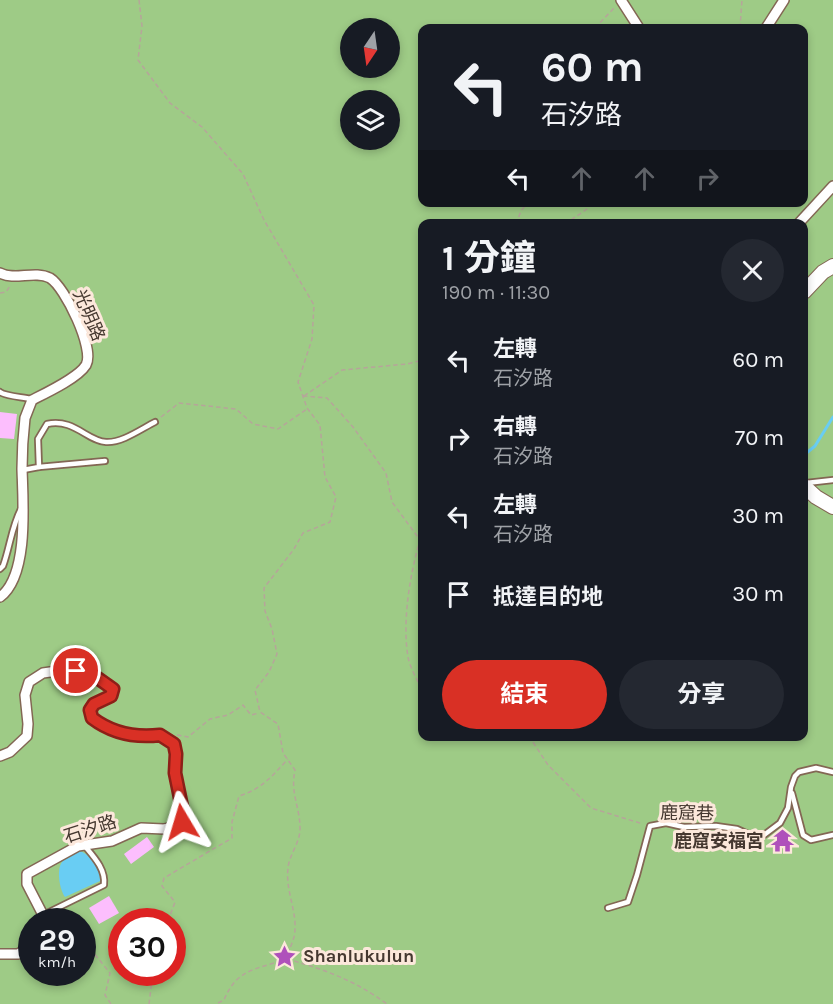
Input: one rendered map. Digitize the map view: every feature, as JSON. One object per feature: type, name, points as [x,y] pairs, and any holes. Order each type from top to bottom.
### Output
[{"type":"street","points":[[621,0],[636,24]]},
{"type":"street","points":[[769,24],[784,0]]},
{"type":"street","points":[[803,219],[833,186]]},
{"type":"street","points":[[808,288],[823,272],[833,266]]},
{"type":"street","name":"光明路","points":[[0,273],[15,277],[37,275],[50,278],[60,288],[85,339],[88,356],[81,370],[59,387],[32,400]]},
{"type":"street","points":[[0,597],[7,592],[14,579],[22,542],[25,418],[32,400]]},
{"type":"street","points":[[808,488],[816,497],[833,507]]},
{"type":"street","points":[[0,756],[19,745],[27,736],[25,694],[29,682],[42,673],[64,670],[89,672],[113,689],[111,696],[94,704],[90,710],[92,718],[100,725],[125,735],[166,737]]},
{"type":"street","name":"石汐路","points":[[38,908],[27,884],[27,874],[78,846],[112,841],[141,828],[164,829],[177,826],[182,822],[184,817],[175,773],[176,754],[174,744],[166,737]]},
{"type":"street","points":[[0,954],[18,954]]},
{"type":"lane","points":[[0,392],[4,395],[18,395],[32,400]]},
{"type":"lane","points":[[39,466],[38,439],[47,424],[68,425],[106,442],[121,438],[155,422]]},
{"type":"lane","points":[[22,470],[39,466],[105,461]]},
{"type":"lane","points":[[808,483],[833,480]]},
{"type":"lane","points":[[0,569],[11,543],[15,519],[24,504]]},
{"type":"lane","points":[[833,772],[816,768],[800,772],[795,776],[791,787],[803,835],[811,840],[833,835]]},
{"type":"lane","name":"鹿窟巷","points":[[608,908],[628,902],[650,826],[666,824],[684,827],[716,826],[750,835],[764,835],[780,823],[789,808],[791,787]]},
{"type":"lane","points":[[61,908],[104,885],[105,878],[99,864],[84,845]]},
{"type":"path","points":[[139,0],[142,26],[138,60],[170,104],[202,127],[243,174],[264,220],[314,305],[312,339],[298,382],[308,408],[320,425],[325,477],[336,497],[330,522],[303,533],[294,549],[264,588],[265,610],[277,654],[269,672],[255,690],[260,712],[278,724],[283,753],[295,770],[292,785],[300,829],[288,867],[288,890],[295,916],[294,937],[286,959]]},
{"type":"path","points":[[599,24],[621,0]]},
{"type":"path","points":[[740,24],[742,0]]},
{"type":"path","points":[[572,219],[589,207]]},
{"type":"path","points":[[0,293],[6,292],[15,277]]},
{"type":"path","points":[[303,396],[342,370],[418,361]]},
{"type":"path","points":[[303,396],[327,398],[353,427],[386,473],[392,502],[418,537]]},
{"type":"path","points":[[155,422],[179,403],[236,409],[253,424],[278,429],[308,408]]},
{"type":"path","points":[[418,546],[412,566],[407,619],[408,658],[418,681]]},
{"type":"path","points":[[166,737],[171,734],[188,736],[210,719],[228,715],[243,705],[251,715],[260,712]]},
{"type":"path","points":[[532,741],[548,765],[591,808],[650,826]]},
{"type":"path","points":[[173,908],[175,902],[162,886],[164,878],[209,849],[232,838],[232,822],[238,796],[254,791],[288,759]]},
{"type":"path","points":[[96,956],[110,973],[105,995],[111,1004]]},
{"type":"path","points":[[216,1004],[224,1000],[230,985],[247,971],[286,959],[325,969],[366,989],[387,1004]]},
{"type":"path","points":[[149,1004],[151,986]]},
{"type":"green space","points":[[0,0],[833,0],[833,1004],[0,1004]]},
{"type":"water","points":[[80,851],[95,863],[100,881],[65,897],[59,880],[60,866],[65,859]]},
{"type":"building","points":[[0,412],[17,414],[14,439],[0,438]]},
{"type":"building","points":[[147,837],[154,847],[131,864],[124,854]]},
{"type":"building","points":[[109,896],[116,908],[108,908],[108,919],[99,924],[96,919],[96,908],[89,908]]},
{"type":"waterway","points":[[808,452],[815,446],[833,417]]},
{"type":"place","name":"鹿窟安福宮","points":[[782,841]]},
{"type":"place","name":"Shanlukulun","points":[[285,956]]},
{"type":"route","points":[[76,671],[89,672],[113,689],[111,696],[94,704],[90,710],[92,718],[100,725],[125,735],[143,737],[160,735],[174,744],[175,773],[184,817],[182,822]]}]
